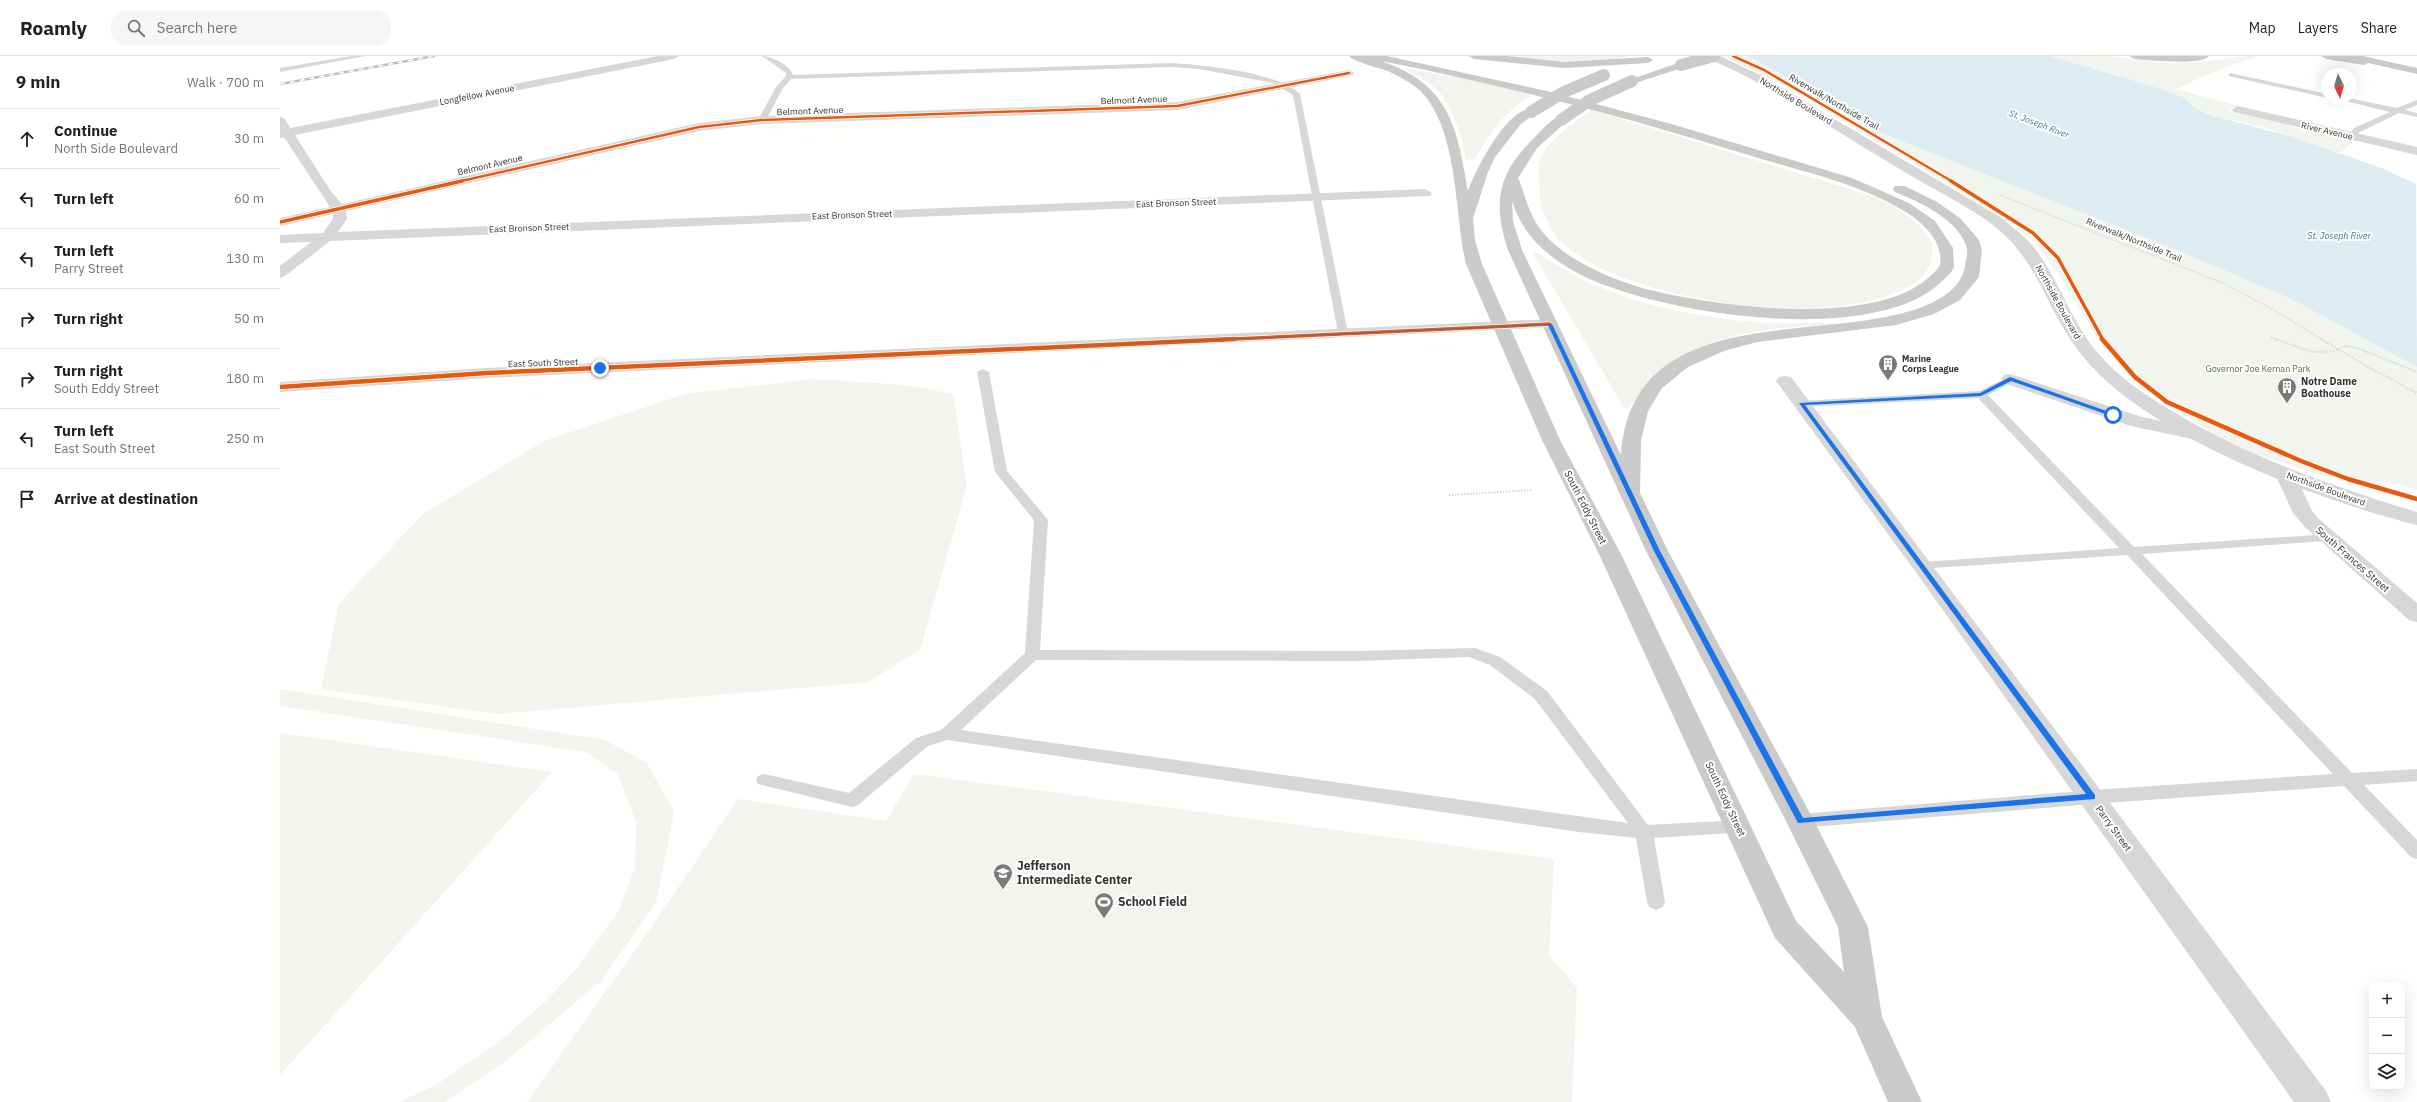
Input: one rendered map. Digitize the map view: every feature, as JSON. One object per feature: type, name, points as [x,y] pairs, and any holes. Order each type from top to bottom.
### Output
[{"type":"main road","points":[[1354,56],[1394,70],[1416,82],[1431,96],[1447,126],[1454,150],[1466,218]]},
{"type":"main road","points":[[1370,56],[1480,78],[1546,94],[1847,181],[1884,195],[1918,215],[1943,239],[1949,256],[1946,269],[1936,280],[1918,292],[1894,303],[1863,309],[1826,313],[1778,313],[1736,311],[1694,305],[1648,295],[1608,281],[1585,271],[1558,255],[1540,240],[1528,226],[1512,180]]},
{"type":"main road","points":[[1412,56],[1504,75],[1621,105],[1878,180],[1904,190],[1940,210],[1954,220],[1974,246],[1974,270],[1968,284],[1955,298],[1936,307],[1886,322],[1798,331],[1746,339],[1691,358],[1671,371],[1654,386],[1639,406],[1633,426],[1630,493]]},
{"type":"main road","name":"South Eddy Street","points":[[1474,56],[1564,65],[1653,59],[1604,75],[1564,92],[1516,121],[1489,156],[1481,172],[1466,218],[1468,240],[1474,264],[1551,440],[1610,554],[1740,827],[1785,929],[1866,1017]]},
{"type":"main road","name":"South Eddy Street","points":[[1712,56],[1632,81],[1590,100],[1540,136],[1524,156],[1512,180],[1505,202],[1508,227],[1515,250],[1657,551],[1800,821],[1853,927],[1866,1017],[1905,1102]]},
{"type":"main road","points":[[2134,56],[2171,58],[2204,56]]},
{"type":"main road","points":[[2326,56],[2415,69]]},
{"type":"main road","points":[[2349,56],[2379,64]]},
{"type":"street","name":"Longfellow Avenue","points":[[284,133],[674,56]]},
{"type":"street","name":"Northside Boulevard","points":[[1712,56],[1764,82],[1972,206],[2007,230],[2020,241],[2032,256],[2065,318],[2094,358],[2113,378],[2130,391],[2197,434],[2255,463],[2286,476],[2417,519]]},
{"type":"street","name":"Belmont Avenue","points":[[280,222],[666,134],[762,120],[1177,106],[1349,74]]},
{"type":"street","name":"River Avenue","points":[[2238,110],[2417,151]]},
{"type":"street","points":[[280,121],[284,133],[325,192],[339,209],[340,219],[328,236],[280,273]]},
{"type":"street","name":"East Bronson Street","points":[[280,239],[1425,193]]},
{"type":"street","name":"East South Street","points":[[280,387],[487,373],[1550,324]]},
{"type":"street","points":[[2010,379],[2126,418],[2197,434]]},
{"type":"street","name":"Parry Street","points":[[1784,381],[1923,566],[2314,1102]]},
{"type":"street","name":"South Frances Street","points":[[2286,476],[2304,513],[2325,537],[2417,615]]},
{"type":"lane","points":[[280,70],[363,56]]},
{"type":"lane","points":[[765,56],[789,72],[789,77]]},
{"type":"lane","points":[[1098,68],[1117,59]]},
{"type":"lane","points":[[762,120],[780,87],[789,77],[1170,65],[1199,67],[1275,81],[1296,94],[1315,197],[1343,333]]},
{"type":"lane","points":[[2230,75],[2321,95]]},
{"type":"lane","points":[[2357,102],[2417,115]]},
{"type":"lane","points":[[2353,136],[2357,130],[2417,102]]},
{"type":"lane","points":[[983,372],[1001,472],[1040,520],[1032,655]]},
{"type":"lane","points":[[1801,404],[1981,394],[2010,379]]},
{"type":"lane","points":[[1981,394],[2417,852]]},
{"type":"lane","points":[[1923,566],[2325,537]]},
{"type":"lane","points":[[764,780],[852,800],[922,742],[947,734],[1032,655],[1342,656],[1470,652],[1495,661],[1541,695],[1644,832],[1656,902]]},
{"type":"lane","points":[[947,734],[1525,818],[1644,832],[1740,827]]},
{"type":"lane","points":[[1800,821],[2092,797],[2417,775]]},
{"type":"path","points":[[2271,337],[2313,352],[2335,351],[2345,346],[2357,348],[2417,372]]},
{"type":"path","points":[[1449,495],[1533,490]]},
{"type":"green space","points":[[1493,56],[1629,56],[1595,61],[1561,62]]},
{"type":"green space","name":"Governor Joe Kernan Park","points":[[1722,56],[1749,56],[1825,99],[1853,119],[1896,139],[2177,250],[2291,298],[2417,367],[2417,490],[2401,484],[2324,476],[2256,454],[2219,437],[2157,398],[2132,378],[2103,347],[2059,275],[2036,243],[2004,218],[1784,85]]},
{"type":"green space","points":[[2050,56],[2109,56],[2163,63],[2192,63],[2258,56],[2213,72],[2176,89],[2239,106],[2228,110],[2353,142],[2340,153],[2266,128],[2210,115],[2194,108],[2185,98],[2158,88]]},
{"type":"green space","points":[[1402,68],[1484,82],[1532,94],[1506,115],[1487,139],[1475,159],[1466,160],[1456,122],[1442,95],[1428,83]]},
{"type":"green space","points":[[1592,110],[1875,197],[1891,205],[1914,220],[1926,233],[1932,244],[1931,263],[1919,280],[1910,286],[1878,299],[1835,307],[1796,308],[1754,306],[1710,301],[1667,291],[1627,279],[1591,263],[1563,244],[1551,229],[1542,207],[1540,196],[1539,165],[1546,148],[1568,127]]},
{"type":"green space","points":[[1533,253],[1539,253],[1564,270],[1590,283],[1618,295],[1647,304],[1677,311],[1736,320],[1766,323],[1824,323],[1835,325],[1792,327],[1748,333],[1706,344],[1668,364],[1656,374],[1628,409],[1624,408]]},
{"type":"green space","points":[[812,379],[906,385],[953,394],[967,486],[920,650],[868,682],[497,714],[321,689],[339,603],[423,514],[544,441],[685,394]]},
{"type":"green space","points":[[280,689],[605,740],[647,763],[674,812],[656,902],[601,981],[502,1064],[444,1102],[399,1102],[436,1085],[496,1044],[545,1002],[575,970],[618,912],[635,868],[636,822],[618,774],[586,752],[280,706]]},
{"type":"green space","points":[[280,733],[552,772],[280,1075]]},
{"type":"green space","name":"School Field","points":[[914,774],[1554,859],[1549,955],[1577,988],[1572,1102],[527,1102],[644,938],[738,799],[886,821]]},
{"type":"water","name":"St. Joseph River","points":[[1749,56],[2050,56],[2158,88],[2185,98],[2194,108],[2210,115],[2293,137],[2384,169],[2416,184],[2417,367],[2290,298],[2177,250],[1896,139],[1853,119],[1825,99]]},
{"type":"railway","points":[[280,84],[434,56]]},
{"type":"cycle path","name":"Riverwalk/Northside Trail","points":[[1733,56],[1764,70],[1925,164],[2033,233],[2058,258],[2106,345],[2135,377],[2167,402],[2301,461],[2348,479],[2417,499]]},
{"type":"cycle path","points":[[280,222],[699,127],[762,120],[1177,106],[1349,73]]},
{"type":"cycle path","points":[[280,387],[487,373],[1550,324]]},
{"type":"place","name":"Marine Corps League","points":[[1888,381]]},
{"type":"place","name":"Notre Dame Boathouse","points":[[2287,404]]},
{"type":"place","name":"Jefferson Intermediate Center","points":[[1003,890]]},
{"type":"place","name":"School Field","points":[[1104,919]]},
{"type":"route","points":[[600,368],[1550,324],[1657,551],[1800,821],[2092,797],[1923,566],[1801,404],[1981,394],[2010,379],[2113,415]]}]
